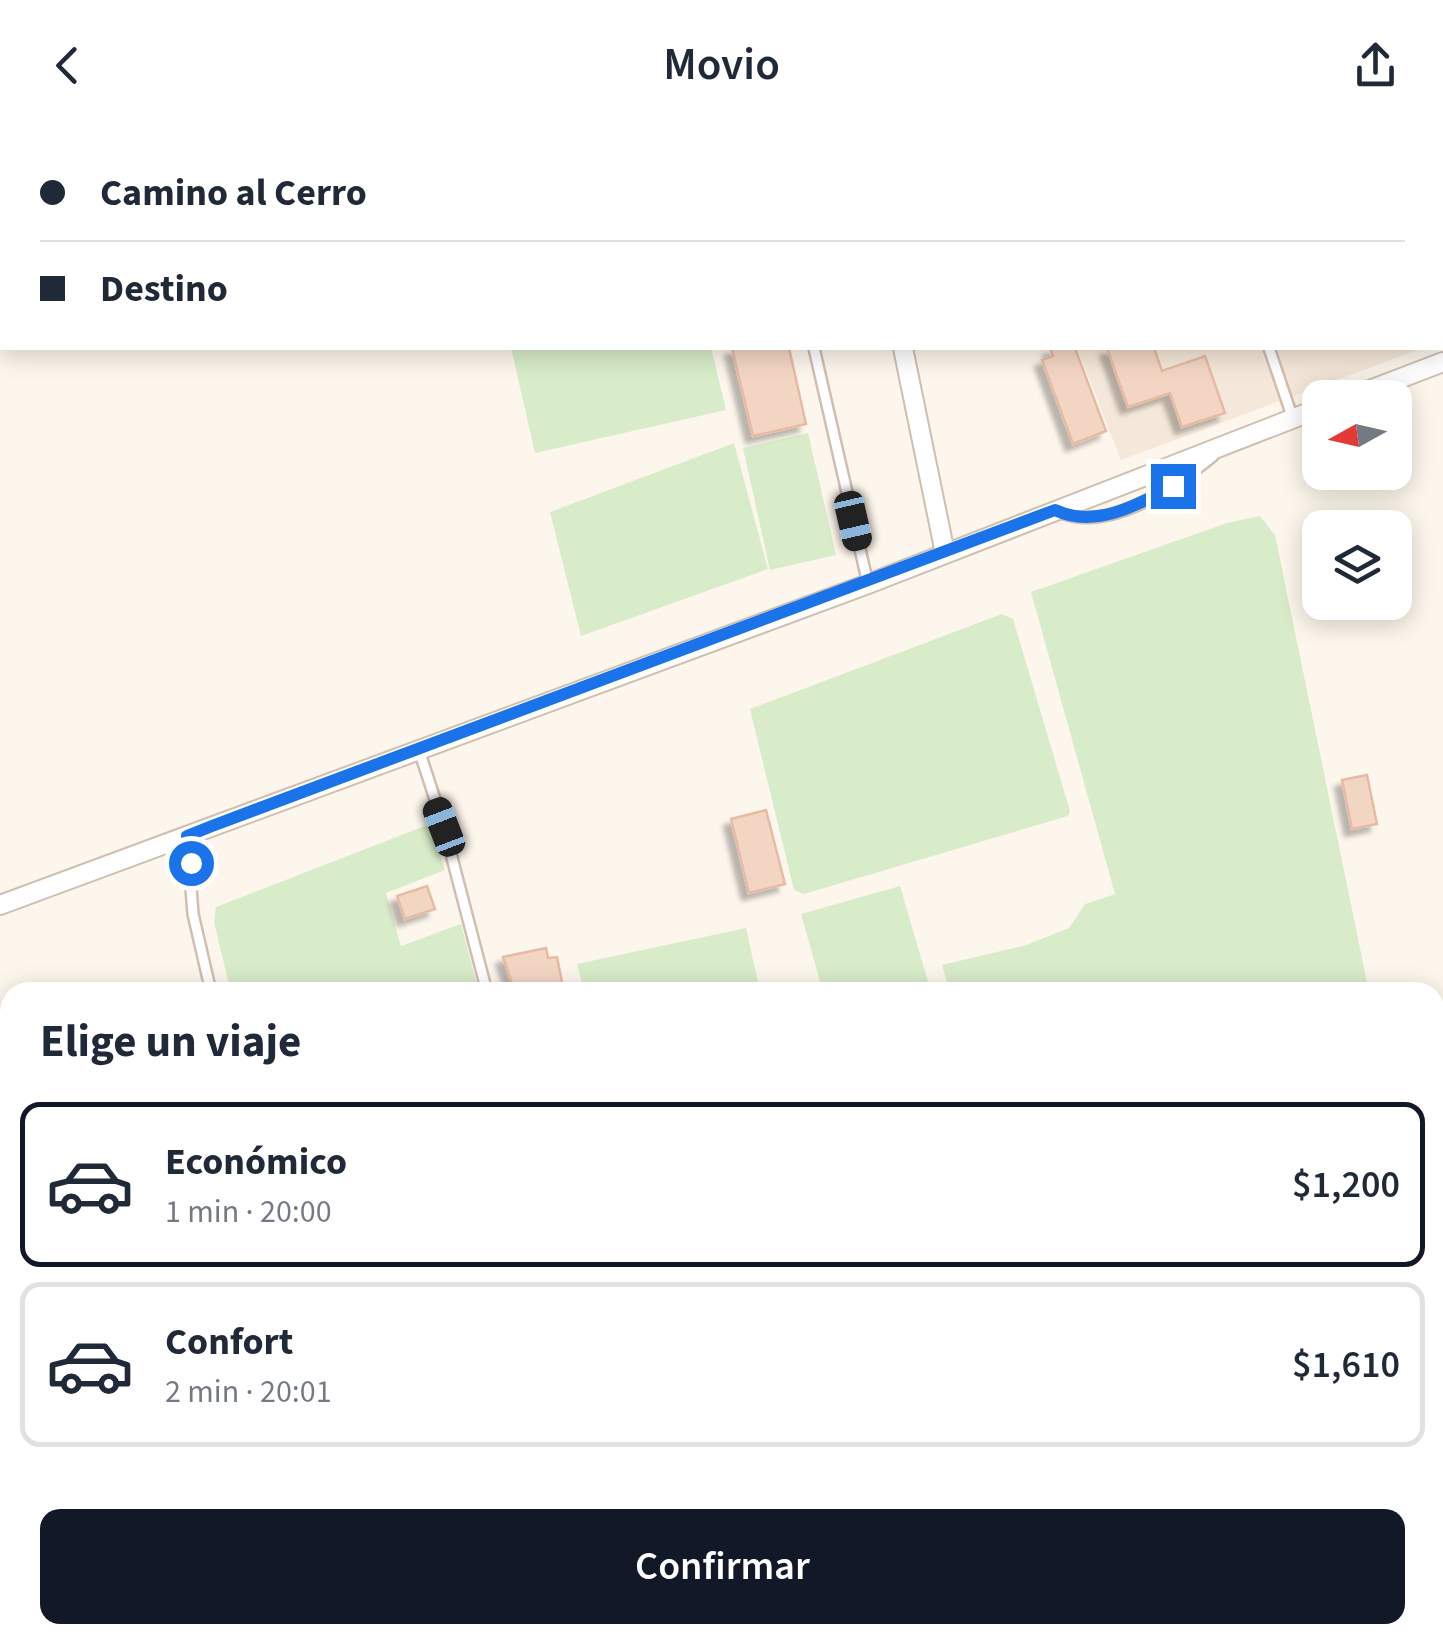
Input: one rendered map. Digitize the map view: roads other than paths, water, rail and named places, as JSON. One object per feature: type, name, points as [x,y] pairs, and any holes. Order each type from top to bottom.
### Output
[{"type":"street","points":[[903,350],[945,552]]},
{"type":"street","points":[[1396,380],[1443,362]]},
{"type":"street","points":[[0,905],[868,584],[1302,415]]},
{"type":"lane","points":[[814,350],[868,584]]},
{"type":"lane","points":[[1270,350],[1293,418]]},
{"type":"lane","points":[[419,749],[485,982]]},
{"type":"lane","points":[[187,836],[194,914],[209,982]]}]
